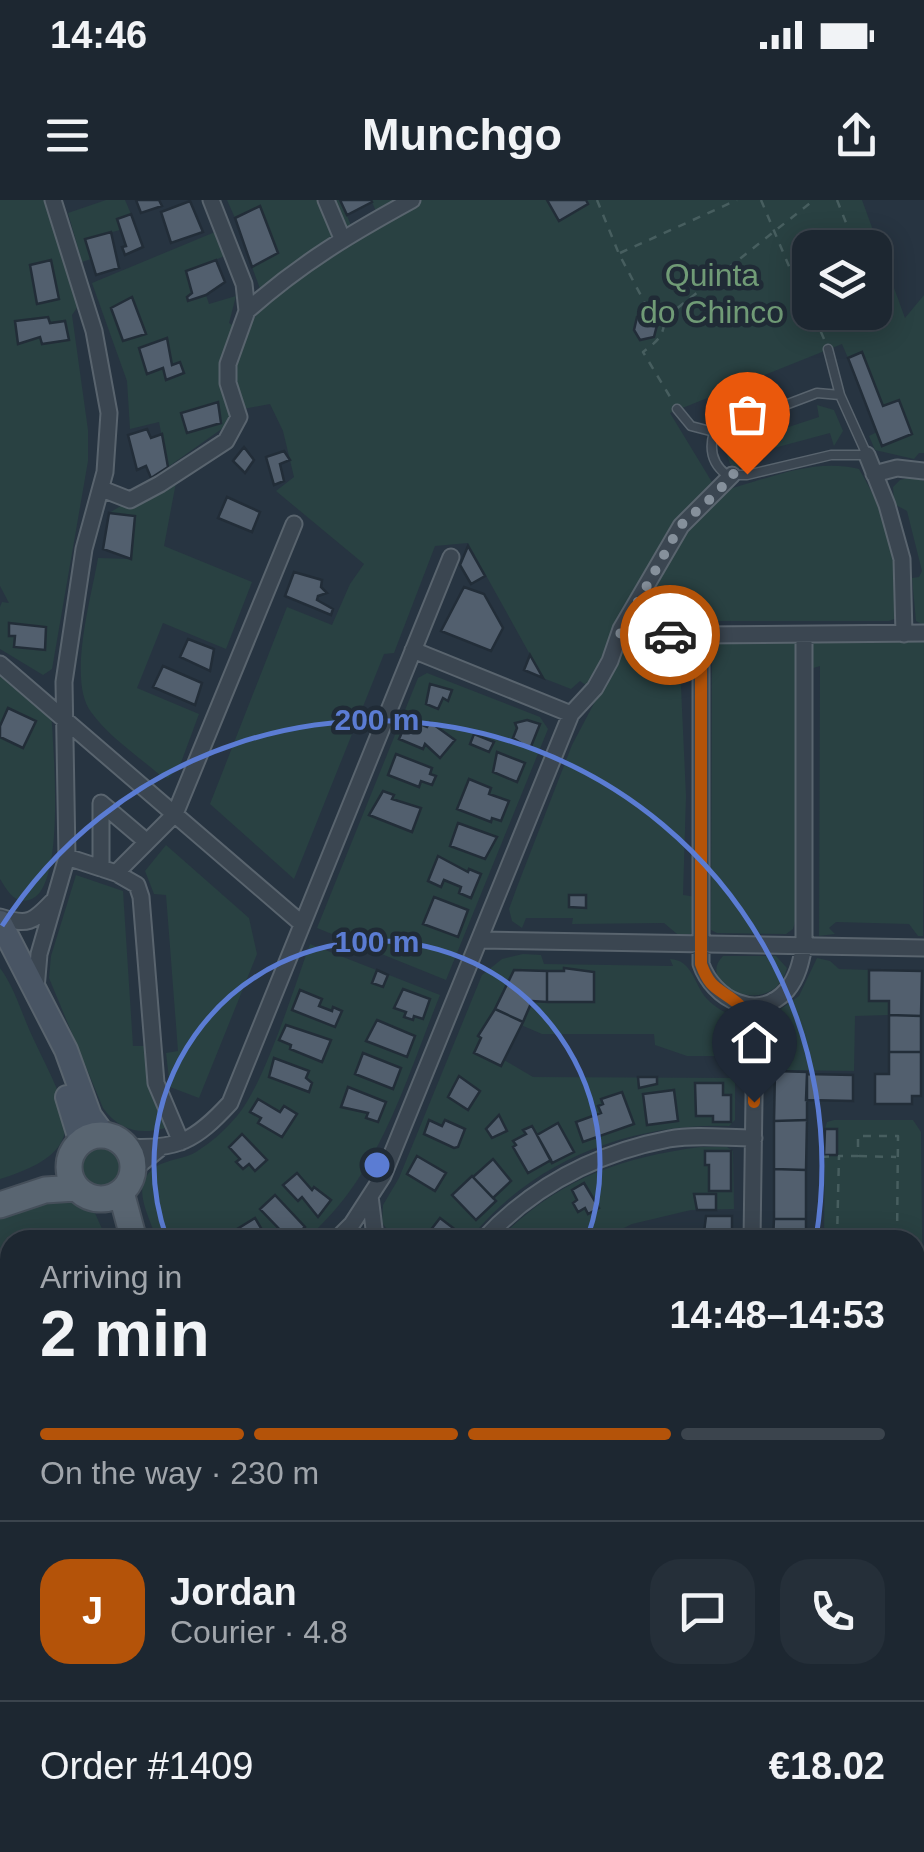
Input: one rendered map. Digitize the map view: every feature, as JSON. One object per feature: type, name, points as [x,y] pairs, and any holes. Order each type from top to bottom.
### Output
[{"type":"main road","points":[[0,919],[52,1056],[129,1230]]},
{"type":"main road","points":[[17,958],[66,1050],[90,1116],[116,1230]]},
{"type":"main road","points":[[0,1194],[101,1167]]},
{"type":"main road","points":[[0,1205],[101,1167]]},
{"type":"main road","points":[[324,1852],[335,1852]]},
{"type":"street","points":[[17,958],[55,899],[66,857],[64,682],[84,550],[102,489],[109,413],[94,331],[53,200]]},
{"type":"street","points":[[102,489],[130,500],[226,441],[239,416],[228,383],[228,364],[247,311],[244,284],[211,200]]},
{"type":"street","points":[[326,200],[342,238]]},
{"type":"street","points":[[247,311],[292,271],[412,200]]},
{"type":"street","points":[[867,454],[887,505],[902,560],[904,634]]},
{"type":"street","points":[[874,474],[898,468],[924,471]]},
{"type":"street","points":[[367,1230],[370,1196],[387,1166],[571,714],[595,688],[680,526],[732,474]]},
{"type":"street","points":[[108,870],[147,842],[175,814],[294,524]]},
{"type":"street","points":[[101,1167],[181,1142],[206,1129],[230,1103],[450,557]]},
{"type":"street","points":[[619,636],[924,633]]},
{"type":"street","points":[[701,635],[701,964],[716,991],[736,1002],[755,1005],[773,1001]]},
{"type":"street","points":[[752,1230],[755,1027],[762,1011],[785,993],[794,980],[804,946],[804,636]]},
{"type":"street","points":[[413,650],[571,714]]},
{"type":"street","points":[[0,664],[301,923]]},
{"type":"street","points":[[108,870],[101,803],[147,842]]},
{"type":"street","points":[[66,857],[137,884],[156,1083],[181,1142]]},
{"type":"street","points":[[17,958],[34,920],[55,899]]},
{"type":"street","points":[[0,919],[17,923],[34,920]]},
{"type":"street","points":[[480,940],[924,948]]},
{"type":"street","points":[[736,1002],[755,1027]]},
{"type":"street","points":[[492,1230],[509,1212],[562,1175],[602,1156],[672,1138],[754,1138]]},
{"type":"street","points":[[367,1230],[370,1196]]},
{"type":"lane","points":[[714,432],[710,445],[716,464],[727,474],[747,474],[831,455],[867,454],[840,396],[828,349]]},
{"type":"lane","points":[[677,408],[691,426],[714,432],[817,393],[840,396]]},
{"type":"path","points":[[596,200],[647,307],[664,319],[665,330],[658,342],[643,352],[677,408]]},
{"type":"path","points":[[619,254],[736,200]]},
{"type":"path","points":[[761,200],[792,275]]},
{"type":"path","points":[[664,319],[814,200]]},
{"type":"path","points":[[837,200],[849,230]]},
{"type":"path","points":[[820,330],[828,349]]},
{"type":"path","points":[[858,1156],[858,1136],[898,1136],[897,1230]]},
{"type":"path","points":[[838,1156],[838,1230]]},
{"type":"path","points":[[821,1157],[897,1157]]},
{"type":"green space","points":[[0,200],[45,200],[79,305],[72,315],[88,430],[88,461],[52,669],[43,675],[0,649],[0,607],[2,602],[9,603],[0,586]]},
{"type":"green space","points":[[106,200],[125,200],[131,214],[117,219],[120,230],[86,239],[91,259],[82,262],[68,213]]},
{"type":"green space","name":"Quinta do Chinco","points":[[227,200],[340,200],[354,232],[379,218],[371,200],[862,200],[873,230],[792,230],[792,330],[892,330],[892,282],[905,318],[924,295],[924,453],[914,459],[875,450],[869,436],[877,432],[912,433],[899,400],[883,406],[862,353],[848,358],[842,344],[670,413],[718,492],[805,468],[859,469],[889,540],[899,617],[889,621],[678,621],[686,796],[683,895],[696,897],[691,934],[677,934],[664,923],[572,924],[573,918],[526,918],[522,928],[512,921],[509,909],[517,887],[572,745],[599,694],[580,681],[571,689],[543,678],[468,543],[435,546],[394,653],[384,654],[294,879],[210,804],[287,607],[332,625],[350,584],[364,564],[276,491],[294,477],[283,431],[270,404],[243,409],[232,371],[250,325],[265,302],[252,267],[278,252],[260,207],[235,218]]},
{"type":"green space","points":[[215,232],[225,256],[186,271],[209,304],[236,296],[229,323],[236,327],[220,378],[233,415],[230,423],[168,467],[159,422],[130,429],[127,381],[92,283]]},
{"type":"green space","points":[[817,405],[834,410],[843,431],[834,446],[830,433],[737,458],[740,469],[730,464],[723,443],[728,437],[731,446],[819,417]]},
{"type":"green space","points":[[178,472],[164,546],[252,582],[226,649],[163,623],[137,688],[199,714],[179,768],[168,778],[124,746],[91,712],[84,698],[81,659],[98,558],[131,559],[135,517],[109,513]]},
{"type":"green space","points":[[912,477],[924,481],[924,625],[916,621],[912,578],[919,577],[922,571],[907,511],[894,504],[893,487]]},
{"type":"green space","points":[[924,639],[923,936],[918,936],[909,924],[836,922],[829,928],[835,934],[819,936],[820,666],[810,669],[811,646],[815,641]]},
{"type":"green space","points":[[797,642],[793,929],[786,934],[717,933],[711,930],[712,643]]},
{"type":"green space","points":[[0,664],[51,706],[53,843],[49,871],[41,890],[24,901],[12,895],[0,879]]},
{"type":"green space","points":[[427,673],[540,717],[548,729],[446,980],[317,928],[418,678]]},
{"type":"green space","points":[[166,845],[249,918],[257,954],[199,1098],[170,1087],[166,1053],[178,1051],[166,895],[154,894],[145,871]]},
{"type":"green space","points":[[76,875],[123,891],[133,1046],[145,1046],[147,1084],[166,1128],[131,1129],[116,1122],[103,1108],[49,978],[51,956]]},
{"type":"green space","points":[[310,944],[440,995],[401,1095],[371,1158],[353,1187],[315,1230],[154,1230],[142,1187],[148,1174],[160,1164],[202,1148],[237,1116],[258,1081]]},
{"type":"green space","points":[[523,954],[541,955],[544,964],[673,966],[670,959],[684,964],[707,999],[735,1018],[736,1056],[687,1056],[655,1045],[654,1034],[542,1034],[521,1025],[504,1060],[533,1077],[735,1078],[735,1120],[729,1126],[655,1131],[585,1152],[522,1188],[478,1230],[388,1230],[382,1223],[383,1205],[399,1178],[482,975],[502,959]]},
{"type":"green space","points":[[723,956],[776,956],[787,968],[779,984],[767,993],[738,993],[718,978],[717,967]]},
{"type":"green space","points":[[817,958],[830,961],[839,969],[869,970],[869,1001],[889,1001],[889,1015],[855,1016],[854,1071],[779,1070],[778,1011],[799,996]]},
{"type":"green space","points":[[0,968],[56,1086],[66,1125],[62,1141],[51,1155],[31,1168],[0,1179]]},
{"type":"green space","points":[[913,1120],[921,1132],[922,1230],[824,1230],[827,1122]]},
{"type":"green space","points":[[101,1146],[116,1152],[122,1167],[116,1182],[101,1188],[86,1182],[80,1167],[86,1152]]},
{"type":"green space","points":[[700,1147],[727,1147],[733,1151],[734,1209],[691,1210],[620,1230],[508,1230],[543,1202],[590,1175]]},
{"type":"green space","points":[[71,1198],[94,1211],[103,1230],[0,1230],[0,1213],[38,1200]]},
{"type":"building","points":[[136,200],[159,200],[162,206],[141,213]]},
{"type":"building","points":[[340,200],[371,200],[372,202],[347,215]]},
{"type":"building","points":[[547,200],[586,200],[588,204],[559,221]]},
{"type":"building","points":[[190,201],[203,232],[171,243],[161,212]]},
{"type":"building","points":[[260,206],[278,253],[252,267],[235,218]]},
{"type":"building","points":[[131,214],[143,247],[125,255],[117,219]]},
{"type":"building","points":[[111,232],[119,268],[96,275],[85,239]]},
{"type":"building","points":[[51,260],[59,299],[37,304],[30,265]]},
{"type":"building","points":[[216,260],[225,282],[188,301],[192,293],[186,271]]},
{"type":"building","points":[[132,297],[146,334],[123,341],[111,308]]},
{"type":"building","points":[[48,317],[50,323],[65,321],[69,340],[42,344],[40,337],[18,344],[15,321]]},
{"type":"building","points":[[637,317],[650,317],[657,325],[654,337],[640,340],[634,330]]},
{"type":"building","points":[[167,338],[172,365],[180,362],[184,373],[166,380],[163,368],[147,374],[139,348]]},
{"type":"building","points":[[862,352],[883,406],[899,400],[912,434],[882,446],[848,358]]},
{"type":"building","points":[[218,402],[221,423],[187,433],[181,413]]},
{"type":"building","points":[[147,429],[151,438],[162,434],[168,467],[151,478],[146,466],[137,470],[128,435]]},
{"type":"building","points":[[244,447],[254,460],[245,473],[233,461]]},
{"type":"building","points":[[284,451],[290,460],[280,464],[284,481],[274,485],[266,457]]},
{"type":"building","points":[[227,497],[260,512],[252,532],[218,518]]},
{"type":"building","points":[[109,513],[135,516],[131,559],[103,549]]},
{"type":"building","points":[[468,546],[485,576],[471,584],[460,565]]},
{"type":"building","points":[[294,572],[322,580],[321,587],[327,593],[317,600],[333,609],[331,615],[285,596]]},
{"type":"building","points":[[464,587],[484,594],[503,628],[491,651],[441,631]]},
{"type":"building","points":[[9,623],[46,627],[45,650],[14,647],[15,636],[9,636]]},
{"type":"building","points":[[188,639],[214,649],[210,671],[180,657]]},
{"type":"building","points":[[530,655],[543,678],[524,670]]},
{"type":"building","points":[[163,666],[202,683],[195,705],[153,687]]},
{"type":"building","points":[[430,684],[452,690],[448,701],[443,698],[438,709],[426,704]]},
{"type":"building","points":[[8,708],[36,721],[23,748],[0,737]]},
{"type":"building","points":[[408,719],[427,727],[430,722],[455,740],[440,758],[425,744],[423,749],[399,739]]},
{"type":"building","points":[[527,720],[540,724],[530,749],[513,738],[515,723]]},
{"type":"building","points":[[474,734],[494,742],[489,752],[470,744]]},
{"type":"building","points":[[497,752],[525,763],[517,782],[493,772]]},
{"type":"building","points":[[396,754],[432,768],[430,774],[436,776],[432,785],[421,781],[419,787],[388,775]]},
{"type":"building","points":[[469,779],[491,788],[489,794],[509,801],[501,821],[492,818],[491,822],[457,809]]},
{"type":"building","points":[[383,791],[394,795],[392,799],[421,808],[412,832],[369,815]]},
{"type":"building","points":[[458,823],[497,837],[485,859],[450,846]]},
{"type":"building","points":[[438,856],[468,872],[469,869],[481,874],[471,898],[459,893],[461,887],[444,880],[441,887],[428,881]]},
{"type":"building","points":[[569,895],[586,895],[586,908],[569,907]]},
{"type":"building","points":[[434,897],[468,910],[458,937],[423,924]]},
{"type":"building","points":[[564,968],[594,972],[594,1002],[547,1002],[547,971]]},
{"type":"building","points":[[377,970],[388,975],[383,987],[372,983]]},
{"type":"building","points":[[514,970],[547,971],[547,1002],[532,1001],[523,1022],[495,1009]]},
{"type":"building","points":[[869,970],[922,971],[921,1016],[889,1015],[889,1001],[869,1001]]},
{"type":"building","points":[[403,989],[430,999],[423,1019],[404,1017],[406,1012],[394,1008]]},
{"type":"building","points":[[300,990],[322,999],[319,1006],[342,1011],[335,1027],[292,1010]]},
{"type":"building","points":[[495,1009],[523,1022],[501,1066],[474,1053],[481,1038],[478,1036]]},
{"type":"building","points":[[889,1015],[921,1016],[921,1052],[889,1052]]},
{"type":"building","points":[[377,1020],[415,1036],[407,1057],[366,1041]]},
{"type":"building","points":[[286,1025],[331,1040],[322,1062],[290,1049],[291,1045],[279,1040]]},
{"type":"building","points":[[889,1052],[921,1052],[921,1096],[912,1096],[912,1104],[875,1104],[875,1074],[889,1074]]},
{"type":"building","points":[[363,1053],[401,1068],[393,1089],[355,1074]]},
{"type":"building","points":[[274,1058],[309,1071],[309,1092],[269,1077]]},
{"type":"building","points":[[775,1071],[807,1072],[807,1120],[774,1121]]},
{"type":"building","points":[[807,1074],[853,1075],[853,1101],[806,1100]]},
{"type":"building","points":[[459,1076],[480,1091],[468,1110],[448,1097]]},
{"type":"building","points":[[638,1077],[657,1077],[657,1084],[639,1088]]},
{"type":"building","points":[[695,1083],[723,1083],[723,1095],[731,1095],[731,1122],[713,1122],[713,1116],[696,1116]]},
{"type":"building","points":[[348,1087],[386,1102],[378,1122],[366,1118],[368,1113],[341,1107]]},
{"type":"building","points":[[674,1090],[678,1121],[647,1125],[643,1094]]},
{"type":"building","points":[[622,1092],[634,1124],[583,1142],[576,1122],[601,1113],[601,1099]]},
{"type":"building","points":[[258,1099],[280,1112],[284,1106],[297,1114],[282,1137],[258,1123],[261,1118],[250,1112]]},
{"type":"building","points":[[499,1115],[507,1131],[492,1138],[486,1129]]},
{"type":"building","points":[[429,1120],[442,1126],[445,1120],[465,1129],[458,1147],[424,1134]]},
{"type":"building","points":[[807,1120],[806,1170],[774,1169],[774,1121]]},
{"type":"building","points":[[558,1123],[574,1152],[552,1163],[537,1135]]},
{"type":"building","points":[[532,1126],[551,1160],[528,1173],[513,1141]]},
{"type":"building","points":[[825,1129],[837,1129],[837,1155],[824,1155]]},
{"type":"building","points":[[242,1134],[267,1160],[255,1171],[249,1164],[243,1169],[229,1147]]},
{"type":"building","points":[[705,1151],[731,1151],[731,1191],[709,1191]]},
{"type":"building","points":[[417,1156],[446,1173],[435,1191],[407,1174]]},
{"type":"building","points":[[493,1159],[511,1181],[493,1198],[473,1177]]},
{"type":"building","points":[[774,1169],[806,1170],[806,1219],[774,1219]]},
{"type":"building","points":[[297,1173],[312,1190],[314,1187],[331,1200],[318,1217],[302,1197],[298,1201],[283,1185]]},
{"type":"building","points":[[472,1176],[496,1201],[476,1220],[452,1195]]},
{"type":"building","points":[[584,1183],[599,1208],[588,1214],[585,1208],[578,1212],[573,1203],[577,1200],[572,1190]]},
{"type":"building","points":[[694,1194],[716,1194],[716,1210],[697,1210]]},
{"type":"building","points":[[275,1195],[305,1227],[280,1230],[260,1209]]},
{"type":"building","points":[[706,1216],[732,1216],[732,1230],[704,1230]]},
{"type":"building","points":[[255,1218],[262,1230],[236,1230]]},
{"type":"building","points":[[440,1218],[456,1230],[431,1230]]},
{"type":"building","points":[[774,1219],[806,1219],[806,1230],[773,1230]]},
{"type":"way so far","points":[[670,635],[619,636],[680,526],[732,474],[747,474]]},
{"type":"route","points":[[670,635],[701,635],[701,964],[716,991],[736,1002],[755,1027],[754,1102]]}]
